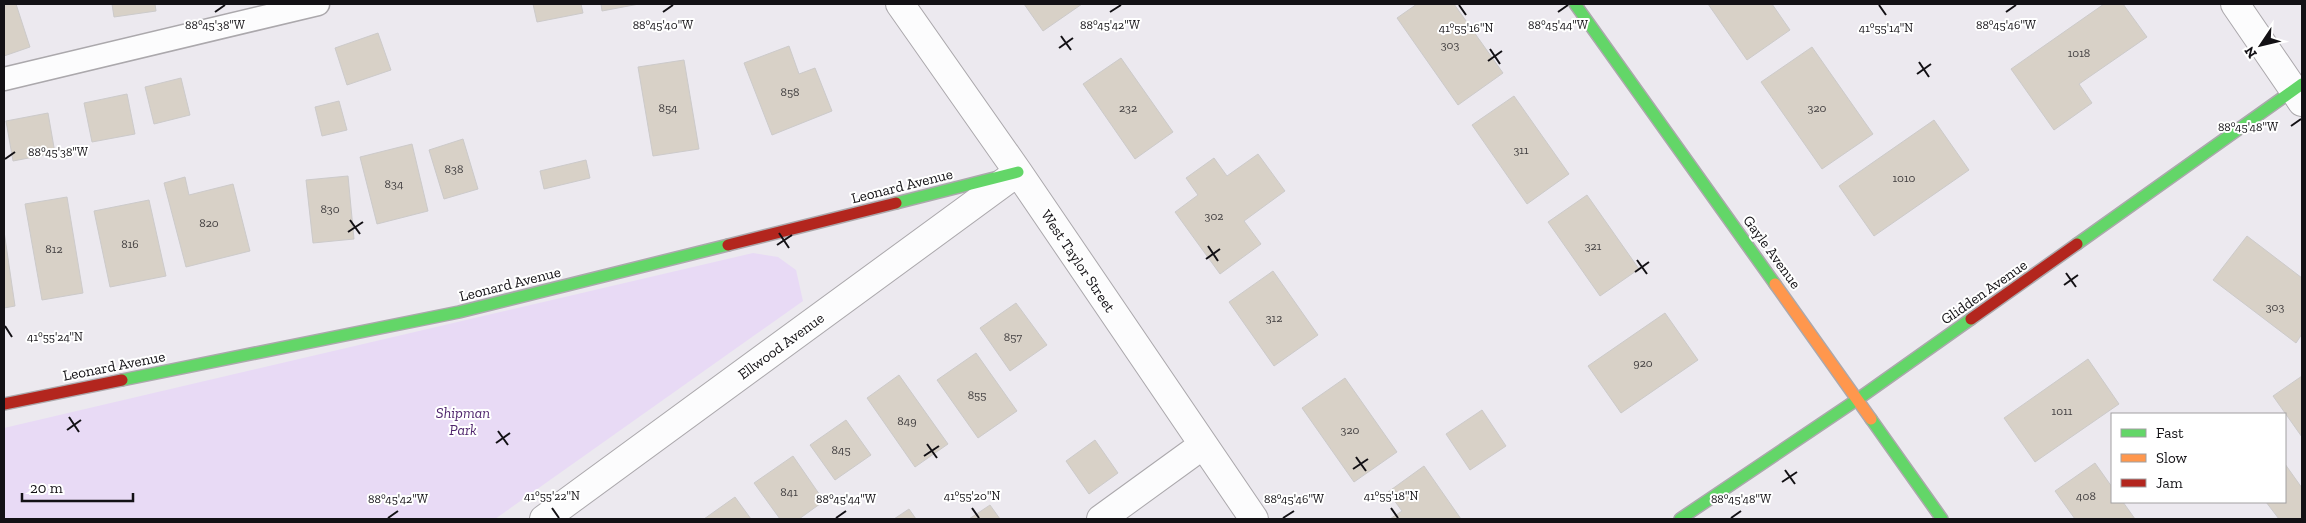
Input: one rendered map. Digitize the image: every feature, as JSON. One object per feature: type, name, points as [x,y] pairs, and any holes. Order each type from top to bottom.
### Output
[{"type":"street","name":"West Taylor Street","points":[[900,4],[1018,172],[1254,519]]},
{"type":"street","name":"Gayle Avenue","points":[[1575,4],[1942,519]]},
{"type":"street","points":[[2235,4],[2299,92]]},
{"type":"street","name":"Glidden Avenue","points":[[1680,519],[1858,399],[2299,92]]},
{"type":"street","name":"Leonard Avenue","points":[[4,404],[459,312],[1018,172]]},
{"type":"street","name":"Ellwood Avenue","points":[[544,519],[1018,172]]},
{"type":"street","points":[[1101,519],[1203,445]]},
{"type":"lane","points":[[4,79],[318,4]]},
{"type":"green space","name":"Shipman Park","points":[[753,253],[778,257],[796,270],[803,301],[495,519],[4,519],[4,428]]},
{"type":"building","points":[[4,4],[16,4],[30,47],[4,56]]},
{"type":"building","points":[[112,4],[155,4],[156,11],[114,17]]},
{"type":"building","points":[[533,4],[581,4],[583,13],[537,22]]},
{"type":"building","points":[[601,4],[639,4],[602,11]]},
{"type":"building","points":[[1024,4],[1082,4],[1043,31]]},
{"type":"building","points":[[1417,4],[1454,4],[1503,73],[1458,105],[1397,18]]},
{"type":"building","points":[[1708,4],[1772,4],[1790,30],[1747,60]]},
{"type":"building","points":[[2104,4],[2123,4],[2147,37],[2079,84],[2092,103],[2054,130],[2011,69]]},
{"type":"building","points":[[378,33],[391,70],[347,85],[335,48]]},
{"type":"building","points":[[789,46],[799,74],[815,68],[832,111],[772,135],[744,63]]},
{"type":"building","points":[[1812,47],[1873,134],[1822,169],[1761,82]]},
{"type":"building","points":[[1121,58],[1173,132],[1135,159],[1083,84]]},
{"type":"building","points":[[684,60],[699,149],[653,156],[638,67]]},
{"type":"building","points":[[181,78],[190,115],[154,124],[145,87]]},
{"type":"building","points":[[127,94],[135,134],[92,142],[84,103]]},
{"type":"building","points":[[1514,96],[1569,174],[1527,204],[1472,125]]},
{"type":"building","points":[[339,101],[347,130],[322,136],[315,107]]},
{"type":"building","points":[[48,113],[55,153],[13,161],[6,121]]},
{"type":"building","points":[[1934,120],[1969,170],[1874,236],[1839,186]]},
{"type":"building","points":[[463,139],[478,189],[444,199],[429,150]]},
{"type":"building","points":[[412,144],[428,211],[377,224],[360,157]]},
{"type":"building","points":[[1258,154],[1285,191],[1244,221],[1261,244],[1220,274],[1175,212],[1198,195],[1186,178],[1214,158],[1227,176]]},
{"type":"building","points":[[586,160],[590,178],[544,189],[540,171]]},
{"type":"building","points":[[348,176],[354,239],[313,243],[306,180]]},
{"type":"building","points":[[185,177],[189,195],[233,184],[250,251],[186,267],[164,183]]},
{"type":"building","points":[[1587,195],[1639,269],[1600,296],[1548,222]]},
{"type":"building","points":[[67,197],[83,293],[42,300],[25,204]]},
{"type":"building","points":[[149,200],[166,276],[110,287],[94,211]]},
{"type":"building","points":[[4,231],[15,306],[4,308]]},
{"type":"building","points":[[2247,236],[2302,278],[2302,334],[2296,343],[2213,280]]},
{"type":"building","points":[[1273,271],[1318,335],[1274,366],[1229,302]]},
{"type":"building","points":[[1016,303],[1047,345],[1010,371],[980,328]]},
{"type":"building","points":[[1665,313],[1698,360],[1621,413],[1588,366]]},
{"type":"building","points":[[976,353],[1017,411],[978,438],[937,380]]},
{"type":"building","points":[[2088,359],[2119,404],[2035,462],[2004,418]]},
{"type":"building","points":[[899,375],[948,444],[915,467],[867,398]]},
{"type":"building","points":[[2302,376],[2302,437],[2286,413],[2273,396]]},
{"type":"building","points":[[1345,378],[1397,452],[1354,482],[1302,408]]},
{"type":"building","points":[[1482,410],[1506,446],[1470,470],[1446,434]]},
{"type":"building","points":[[846,420],[871,455],[835,480],[810,445]]},
{"type":"building","points":[[1095,440],[1118,473],[1089,494],[1066,461]]},
{"type":"building","points":[[793,456],[824,501],[799,519],[780,519],[754,483]]},
{"type":"building","points":[[2095,463],[2111,486],[2111,503],[2124,503],[2135,519],[2075,519],[2055,491]]},
{"type":"building","points":[[2286,465],[2302,488],[2302,519],[2279,519],[2267,503],[2286,503]]},
{"type":"building","points":[[1424,466],[1461,519],[1390,519],[1402,511],[1388,492]]},
{"type":"building","points":[[735,497],[751,519],[704,519]]},
{"type":"building","points":[[990,505],[1000,519],[969,519]]},
{"type":"building","points":[[909,509],[916,519],[894,519]]},
{"type":"traffic: fast","points":[[1575,4],[1775,284]]},
{"type":"traffic: fast","points":[[2077,244],[2302,84]]},
{"type":"traffic: fast","points":[[896,203],[1018,172]]},
{"type":"traffic: fast","points":[[122,380],[459,312],[728,245]]},
{"type":"traffic: fast","points":[[1680,519],[1858,399],[1971,319]]},
{"type":"traffic: fast","points":[[1871,419],[1942,519]]},
{"type":"traffic: slow","points":[[1775,284],[1871,419]]},
{"type":"traffic: jam","points":[[728,245],[896,203]]},
{"type":"traffic: jam","points":[[1971,319],[2077,244]]},
{"type":"traffic: jam","points":[[4,404],[122,380]]}]
